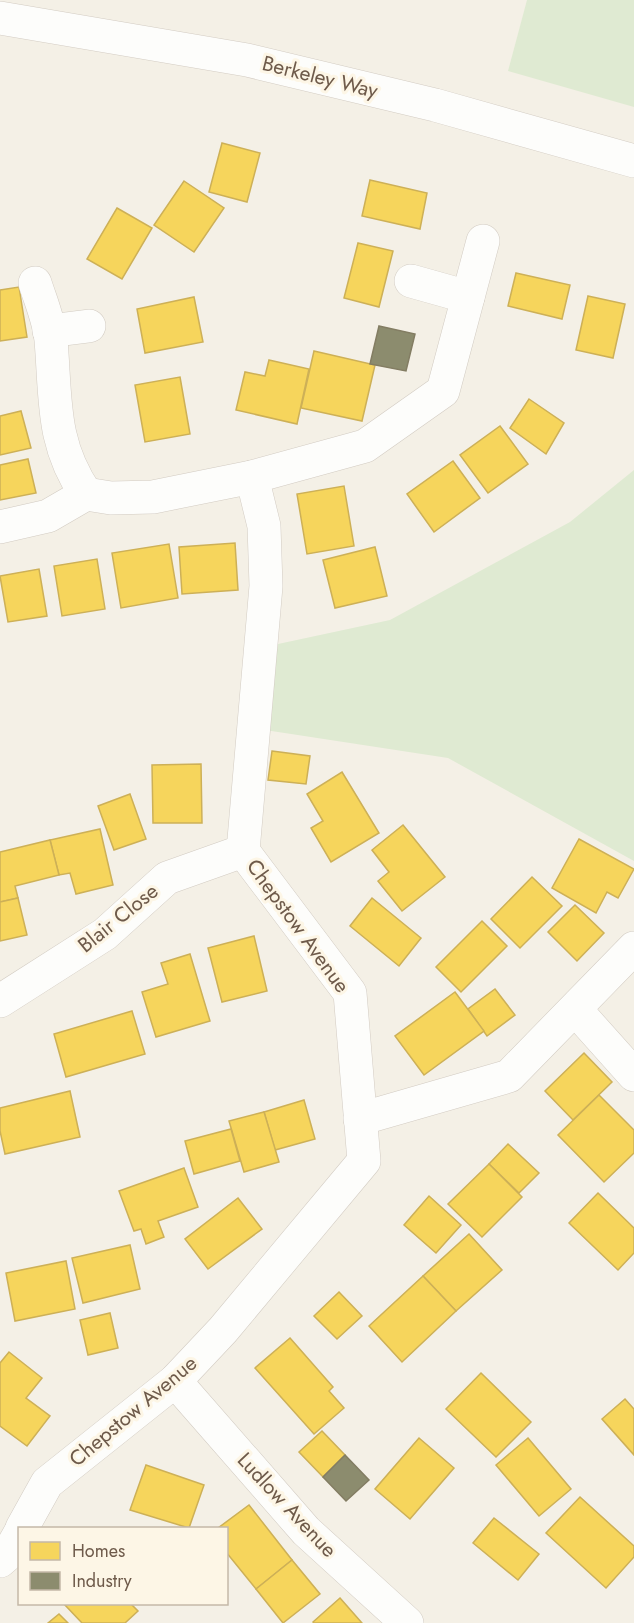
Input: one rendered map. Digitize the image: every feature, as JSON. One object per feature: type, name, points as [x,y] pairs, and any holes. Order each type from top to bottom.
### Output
[{"type":"street","name":"Berkeley Way","points":[[0,18],[247,60],[435,105],[634,161]]},
{"type":"street","points":[[0,527],[48,516],[86,494],[111,498],[153,497],[252,477],[364,446],[443,391],[483,241]]},
{"type":"street","points":[[411,281],[468,297]]},
{"type":"street","points":[[34,283],[49,331],[59,435],[71,472],[86,494]]},
{"type":"street","points":[[49,331],[89,326]]},
{"type":"street","name":"Chepstow Avenue","points":[[23,1527],[47,1483],[175,1381],[223,1330],[364,1161],[350,993],[243,850],[266,586],[264,526],[252,477]]},
{"type":"street","name":"Blair Close","points":[[0,1001],[105,934],[167,878],[243,850]]},
{"type":"street","points":[[360,1119],[509,1076],[634,948]]},
{"type":"street","points":[[575,1009],[634,1075]]},
{"type":"street","name":"Ludlow Avenue","points":[[175,1381],[306,1530],[407,1623]]},
{"type":"street","points":[[0,1561],[8,1554],[18,1536]]},
{"type":"green space","points":[[527,0],[634,0],[634,107],[508,71]]},
{"type":"green space","points":[[634,470],[634,861],[448,758],[265,730],[278,644],[390,620],[570,522]]},
{"type":"building: Homes","points":[[222,143],[260,153],[247,202],[209,192]]},
{"type":"building: Homes","points":[[370,180],[427,193],[420,229],[362,216]]},
{"type":"building: Homes","points":[[184,181],[224,208],[194,252],[154,225]]},
{"type":"building: Homes","points":[[117,208],[152,228],[122,279],[87,259]]},
{"type":"building: Homes","points":[[358,243],[393,251],[379,307],[344,298]]},
{"type":"building: Homes","points":[[516,273],[570,285],[562,319],[508,306]]},
{"type":"building: Homes","points":[[19,287],[27,337],[0,341],[0,290]]},
{"type":"building: Homes","points":[[588,296],[625,304],[613,358],[576,350]]},
{"type":"building: Homes","points":[[194,297],[203,342],[145,353],[137,309]]},
{"type":"building: Homes","points":[[314,351],[375,365],[362,421],[301,408]]},
{"type":"building: Homes","points":[[269,360],[309,369],[297,424],[236,410],[245,372],[265,376]]},
{"type":"building: Homes","points":[[180,377],[190,434],[145,442],[135,385]]},
{"type":"building: Homes","points":[[529,399],[564,423],[546,454],[510,428]]},
{"type":"building: Homes","points":[[21,411],[31,448],[0,455],[0,416]]},
{"type":"building: Homes","points":[[500,426],[528,464],[488,493],[460,455]]},
{"type":"building: Homes","points":[[28,459],[36,493],[0,500],[0,465]]},
{"type":"building: Homes","points":[[453,461],[480,498],[434,532],[407,494]]},
{"type":"building: Homes","points":[[344,486],[354,546],[307,554],[297,494]]},
{"type":"building: Homes","points":[[235,543],[238,590],[182,594],[179,547]]},
{"type":"building: Homes","points":[[169,544],[178,598],[121,608],[112,553]]},
{"type":"building: Homes","points":[[375,547],[387,596],[335,608],[323,560]]},
{"type":"building: Homes","points":[[97,559],[105,609],[62,616],[54,566]]},
{"type":"building: Homes","points":[[39,569],[47,616],[8,622],[0,576]]},
{"type":"building: Homes","points":[[272,751],[310,756],[306,784],[268,780]]},
{"type":"building: Homes","points":[[201,764],[202,823],[153,823],[152,765]]},
{"type":"building: Homes","points":[[342,772],[379,833],[331,862],[311,828],[323,821],[307,794]]},
{"type":"building: Homes","points":[[130,794],[146,839],[114,850],[98,806]]},
{"type":"building: Homes","points":[[403,825],[445,877],[402,911],[378,881],[389,872],[372,850]]},
{"type":"building: Homes","points":[[100,829],[113,885],[76,894],[70,873],[59,875],[50,840]]},
{"type":"building: Homes","points":[[579,839],[634,869],[618,898],[607,892],[596,913],[552,888]]},
{"type":"building: Homes","points":[[50,840],[59,875],[15,886],[18,898],[0,902],[0,852]]},
{"type":"building: Homes","points":[[532,877],[562,906],[520,948],[491,919]]},
{"type":"building: Homes","points":[[18,898],[27,935],[0,941],[0,902]]},
{"type":"building: Homes","points":[[372,898],[421,938],[399,966],[350,926]]},
{"type":"building: Homes","points":[[575,905],[604,933],[577,961],[548,932]]},
{"type":"building: Homes","points":[[482,921],[507,946],[461,992],[436,967]]},
{"type":"building: Homes","points":[[254,936],[267,991],[222,1002],[208,948]]},
{"type":"building: Homes","points":[[190,954],[210,1021],[156,1037],[142,992],[168,984],[161,963]]},
{"type":"building: Homes","points":[[495,989],[515,1015],[487,1036],[468,1009]]},
{"type":"building: Homes","points":[[455,992],[484,1031],[424,1075],[395,1036]]},
{"type":"building: Homes","points":[[132,1011],[145,1054],[66,1077],[54,1034]]},
{"type":"building: Homes","points":[[584,1053],[612,1082],[573,1120],[545,1091]]},
{"type":"building: Homes","points":[[70,1091],[80,1137],[5,1154],[0,1131],[0,1108]]},
{"type":"building: Homes","points":[[599,1095],[634,1130],[634,1153],[604,1182],[558,1135]]},
{"type":"building: Homes","points":[[304,1100],[315,1139],[275,1150],[264,1112]]},
{"type":"building: Homes","points":[[264,1112],[279,1162],[244,1172],[229,1121]]},
{"type":"building: Homes","points":[[231,1129],[240,1161],[194,1174],[185,1141]]},
{"type":"building: Homes","points":[[508,1144],[539,1173],[519,1193],[489,1164]]},
{"type":"building: Homes","points":[[489,1164],[522,1197],[482,1237],[448,1204]]},
{"type":"building: Homes","points":[[184,1168],[198,1207],[158,1221],[164,1237],[146,1244],[141,1229],[134,1231],[119,1191]]},
{"type":"building: Homes","points":[[598,1193],[634,1228],[634,1253],[618,1270],[569,1223]]},
{"type":"building: Homes","points":[[429,1196],[461,1225],[436,1253],[404,1225]]},
{"type":"building: Homes","points":[[238,1198],[262,1229],[208,1269],[185,1239]]},
{"type":"building: Homes","points":[[469,1234],[502,1270],[456,1311],[423,1276]]},
{"type":"building: Homes","points":[[130,1245],[140,1289],[83,1303],[72,1258]]},
{"type":"building: Homes","points":[[66,1261],[75,1309],[15,1321],[6,1273]]},
{"type":"building: Homes","points":[[423,1276],[456,1311],[402,1362],[369,1326]]},
{"type":"building: Homes","points":[[339,1292],[362,1316],[337,1339],[314,1316]]},
{"type":"building: Homes","points":[[110,1313],[118,1348],[88,1355],[80,1320]]},
{"type":"building: Homes","points":[[290,1338],[333,1387],[329,1391],[344,1408],[314,1434],[255,1368]]},
{"type":"building: Homes","points":[[9,1352],[42,1378],[26,1398],[50,1416],[27,1446],[0,1426],[0,1363]]},
{"type":"building: Homes","points":[[481,1373],[531,1422],[496,1457],[446,1409]]},
{"type":"building: Homes","points":[[625,1399],[634,1409],[634,1455],[602,1419]]},
{"type":"building: Homes","points":[[322,1431],[345,1455],[323,1477],[299,1452]]},
{"type":"building: Homes","points":[[419,1438],[454,1468],[410,1519],[375,1489]]},
{"type":"building: Homes","points":[[528,1438],[571,1489],[539,1516],[496,1465]]},
{"type":"building: Homes","points":[[146,1465],[204,1485],[189,1527],[130,1510]]},
{"type":"building: Homes","points":[[580,1497],[634,1546],[634,1557],[606,1588],[546,1533]]},
{"type":"building: Homes","points":[[249,1505],[292,1560],[256,1589],[228,1554],[228,1527],[219,1527]]},
{"type":"building: Homes","points":[[494,1518],[539,1554],[518,1580],[473,1543]]},
{"type":"building: Homes","points":[[292,1560],[320,1594],[283,1623],[256,1589]]},
{"type":"building: Homes","points":[[340,1598],[362,1623],[313,1622]]},
{"type":"building: Homes","points":[[65,1605],[132,1605],[138,1611],[125,1623],[82,1623]]},
{"type":"building: Homes","points":[[59,1614],[68,1623],[48,1623]]},
{"type":"building: Industry","points":[[379,326],[415,334],[406,371],[370,364]]},
{"type":"building: Industry","points":[[345,1455],[369,1480],[346,1501],[323,1477]]}]
